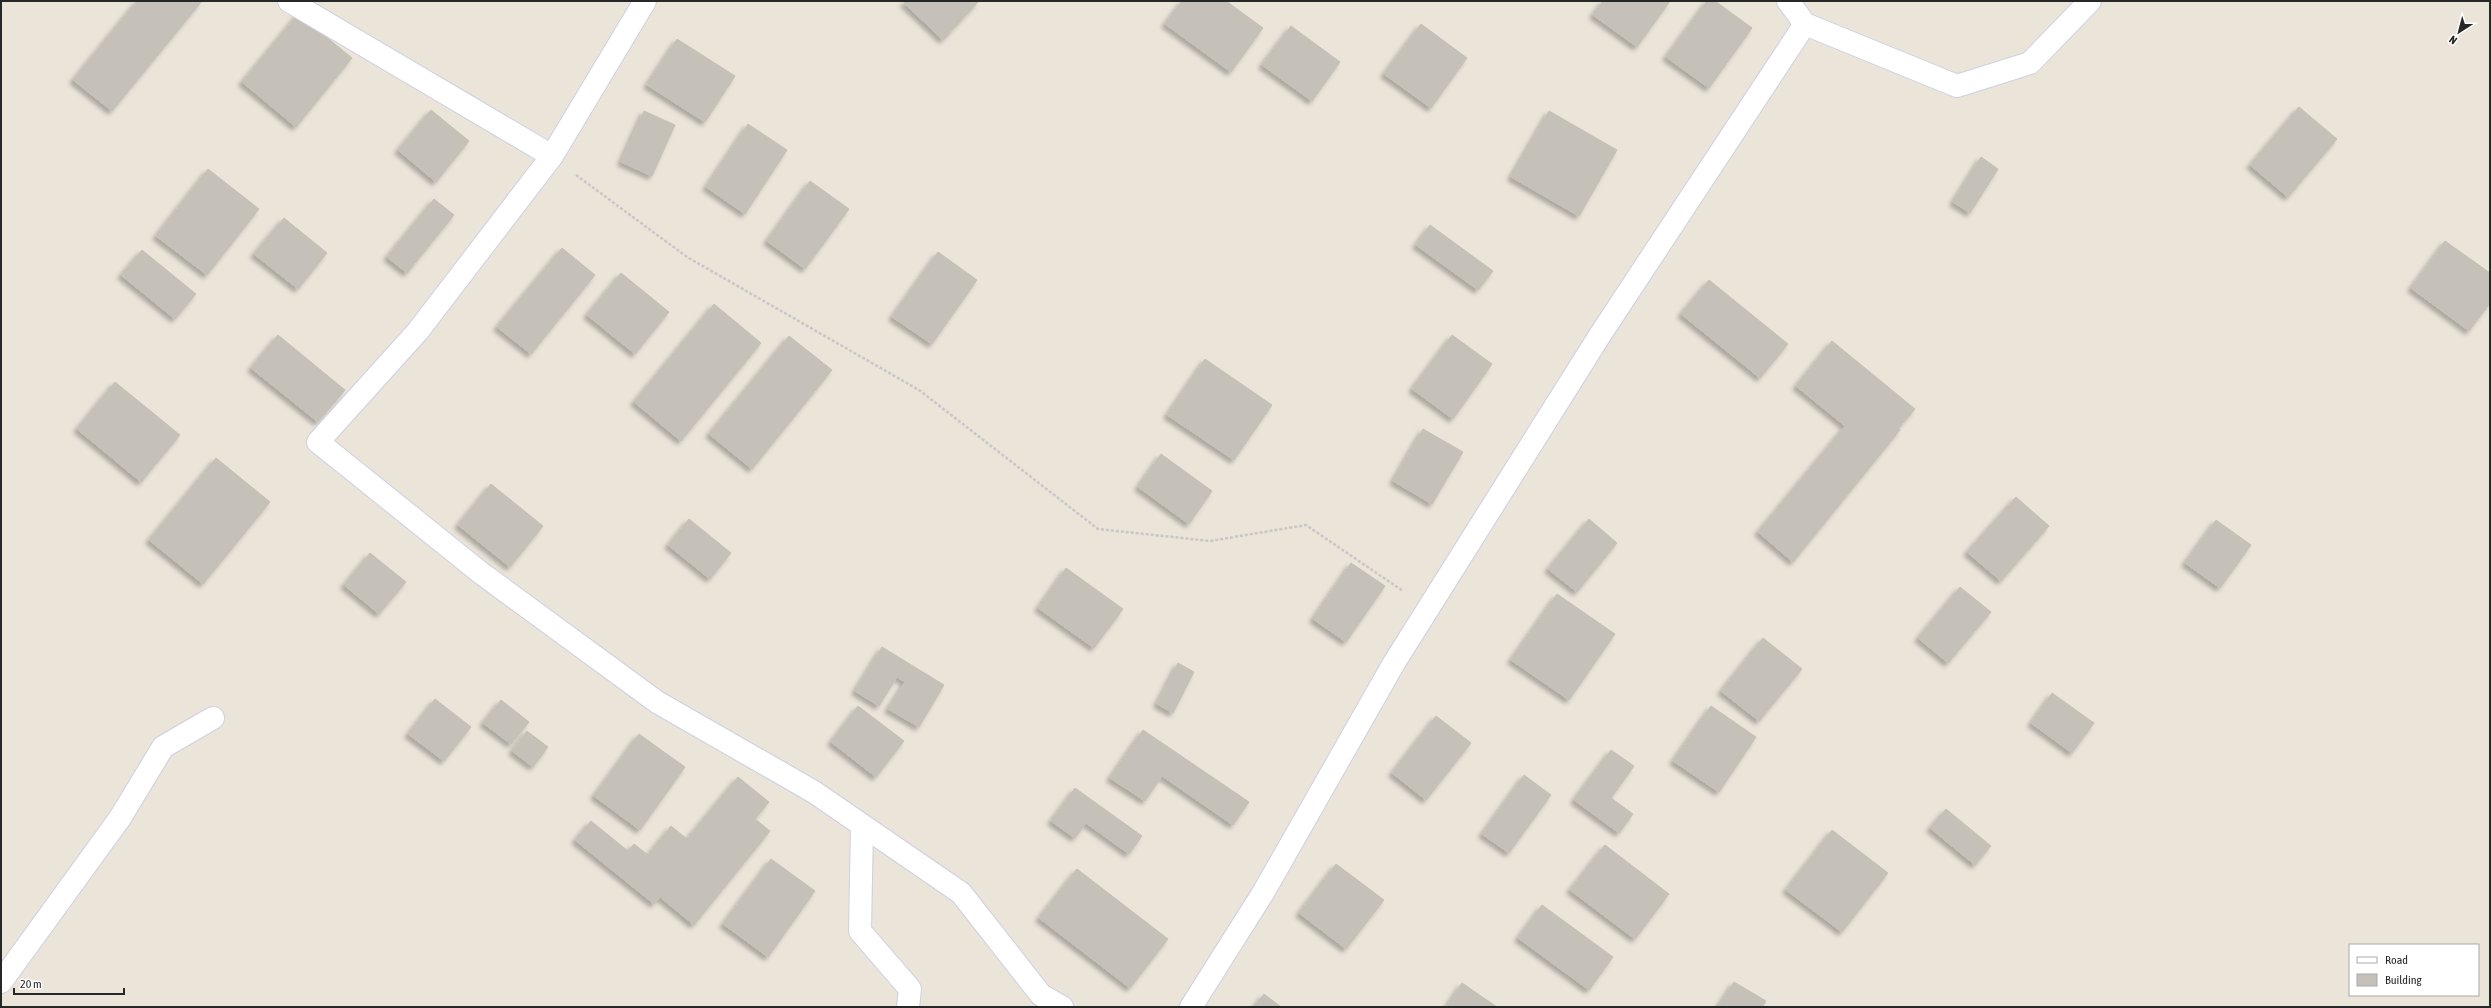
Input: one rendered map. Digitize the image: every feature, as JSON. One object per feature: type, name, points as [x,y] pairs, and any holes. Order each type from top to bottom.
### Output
[{"type":"street","points":[[289,1],[552,156]]},
{"type":"street","points":[[644,1],[552,156],[418,331],[318,442],[481,573],[657,702],[814,792],[961,893],[1040,995],[1062,1007]]},
{"type":"street","points":[[1788,1],[1805,24],[1957,86],[2030,63],[2090,1]]},
{"type":"street","points":[[1191,1007],[1263,893],[1394,663],[1428,608],[1600,335],[1805,24]]},
{"type":"street","points":[[1,982],[120,818],[163,747],[213,718]]},
{"type":"street","points":[[862,826],[860,931],[910,989],[908,1007]]},
{"type":"path","points":[[552,156],[687,257],[919,390],[1098,528],[1210,541],[1306,525],[1428,608]]},
{"type":"building","points":[[137,1],[202,1],[112,111],[73,80]]},
{"type":"building","points":[[905,1],[979,1],[943,40],[904,3]]},
{"type":"building","points":[[1182,1],[1226,1],[1263,28],[1231,72],[1165,24]]},
{"type":"building","points":[[1603,1],[1670,1],[1637,47],[1593,15]]},
{"type":"building","points":[[1707,1],[1715,1],[1752,28],[1709,88],[1666,57]]},
{"type":"building","points":[[298,14],[352,58],[296,127],[242,82]]},
{"type":"building","points":[[1421,24],[1467,58],[1431,108],[1384,74]]},
{"type":"building","points":[[1291,26],[1340,62],[1312,101],[1262,65]]},
{"type":"building","points":[[677,39],[735,76],[705,122],[647,85]]},
{"type":"building","points":[[2299,107],[2337,139],[2288,197],[2250,165]]},
{"type":"building","points":[[431,110],[469,141],[436,182],[398,150]]},
{"type":"building","points":[[644,111],[675,125],[652,176],[621,162]]},
{"type":"building","points":[[1549,111],[1617,150],[1579,216],[1511,177]]},
{"type":"building","points":[[748,124],[787,150],[745,214],[706,187]]},
{"type":"building","points":[[1981,157],[1998,169],[1970,213],[1953,202]]},
{"type":"building","points":[[208,169],[259,209],[207,275],[156,236]]},
{"type":"building","points":[[810,181],[849,209],[805,269],[767,241]]},
{"type":"building","points":[[434,199],[454,215],[407,273],[387,257]]},
{"type":"building","points":[[284,218],[327,253],[298,289],[254,254]]},
{"type":"building","points":[[1430,225],[1493,271],[1478,290],[1416,245]]},
{"type":"building","points":[[2445,241],[2490,273],[2490,303],[2469,331],[2411,288]]},
{"type":"building","points":[[562,248],[595,275],[531,354],[497,327]]},
{"type":"building","points":[[142,250],[196,294],[175,319],[121,275]]},
{"type":"building","points":[[938,252],[977,280],[932,344],[892,317]]},
{"type":"building","points":[[621,273],[669,312],[635,354],[587,315]]},
{"type":"building","points":[[1709,280],[1788,344],[1760,378],[1681,314]]},
{"type":"building","points":[[714,304],[761,343],[681,441],[634,402]]},
{"type":"building","points":[[278,335],[345,390],[318,422],[251,368]]},
{"type":"building","points":[[1452,335],[1492,364],[1453,419],[1412,389]]},
{"type":"building","points":[[789,336],[832,370],[752,469],[709,434]]},
{"type":"building","points":[[1832,341],[1915,409],[1898,429],[1900,430],[1793,562],[1758,532],[1845,426],[1796,386]]},
{"type":"building","points":[[1205,359],[1272,405],[1234,460],[1167,415]]},
{"type":"building","points":[[115,382],[180,435],[141,482],[77,429]]},
{"type":"building","points":[[1423,429],[1463,452],[1432,504],[1393,481]]},
{"type":"building","points":[[1161,454],[1212,491],[1189,524],[1138,487]]},
{"type":"building","points":[[216,458],[270,502],[203,584],[149,540]]},
{"type":"building","points":[[491,484],[543,526],[510,567],[458,525]]},
{"type":"building","points":[[2016,497],[2049,526],[2001,581],[1967,552]]},
{"type":"building","points":[[689,519],[731,553],[710,579],[668,545]]},
{"type":"building","points":[[1589,519],[1617,543],[1577,592],[1548,569]]},
{"type":"building","points":[[2216,520],[2251,545],[2220,588],[2185,563]]},
{"type":"building","points":[[370,553],[406,582],[379,614],[344,585]]},
{"type":"building","points":[[1351,563],[1385,586],[1346,642],[1313,619]]},
{"type":"building","points":[[1066,568],[1123,609],[1094,648],[1038,608]]},
{"type":"building","points":[[1960,587],[1991,612],[1948,663],[1918,638]]},
{"type":"building","points":[[1557,594],[1615,634],[1569,700],[1511,660]]},
{"type":"building","points":[[1763,638],[1802,669],[1759,721],[1721,691]]},
{"type":"building","points":[[882,647],[944,685],[919,727],[888,709],[905,682],[897,677],[879,706],[855,691]]},
{"type":"building","points":[[1178,663],[1194,672],[1173,713],[1157,704]]},
{"type":"building","points":[[2052,693],[2094,723],[2072,753],[2031,723]]},
{"type":"building","points":[[435,699],[471,727],[444,761],[408,734]]},
{"type":"building","points":[[501,700],[529,722],[511,744],[483,723]]},
{"type":"building","points":[[858,706],[904,741],[876,777],[831,742]]},
{"type":"building","points":[[1711,706],[1756,737],[1719,792],[1673,761]]},
{"type":"building","points":[[1436,716],[1471,743],[1426,800],[1392,773]]},
{"type":"building","points":[[1143,730],[1249,802],[1233,825],[1162,776],[1145,801],[1110,778]]},
{"type":"building","points":[[527,731],[548,747],[533,767],[512,751]]},
{"type":"building","points":[[639,734],[685,767],[640,830],[594,796]]},
{"type":"building","points":[[1611,750],[1634,766],[1611,798],[1633,814],[1619,833],[1574,800]]},
{"type":"building","points":[[1524,775],[1551,795],[1509,853],[1482,834]]},
{"type":"building","points":[[738,777],[769,802],[755,819],[770,831],[694,925],[660,897],[654,904],[575,840],[591,821],[628,851],[634,844],[648,855],[671,826],[687,839]]},
{"type":"building","points":[[1075,788],[1142,836],[1129,854],[1086,823],[1075,838],[1051,821]]},
{"type":"building","points":[[1946,809],[1991,846],[1975,865],[1930,828]]},
{"type":"building","points":[[1832,830],[1888,873],[1842,932],[1786,890]]},
{"type":"building","points":[[1605,845],[1669,894],[1635,939],[1570,890]]},
{"type":"building","points":[[771,859],[815,891],[768,957],[723,924]]},
{"type":"building","points":[[1336,864],[1384,900],[1346,949],[1299,913]]},
{"type":"building","points":[[1077,869],[1168,939],[1130,988],[1039,918]]},
{"type":"building","points":[[1542,905],[1613,957],[1589,990],[1518,938]]},
{"type":"building","points":[[1734,982],[1766,1001],[1762,1007],[1718,1007]]},
{"type":"building","points":[[1462,983],[1497,1007],[1448,1007],[1447,1006]]},
{"type":"building","points":[[1264,994],[1281,1007],[1254,1007]]}]
